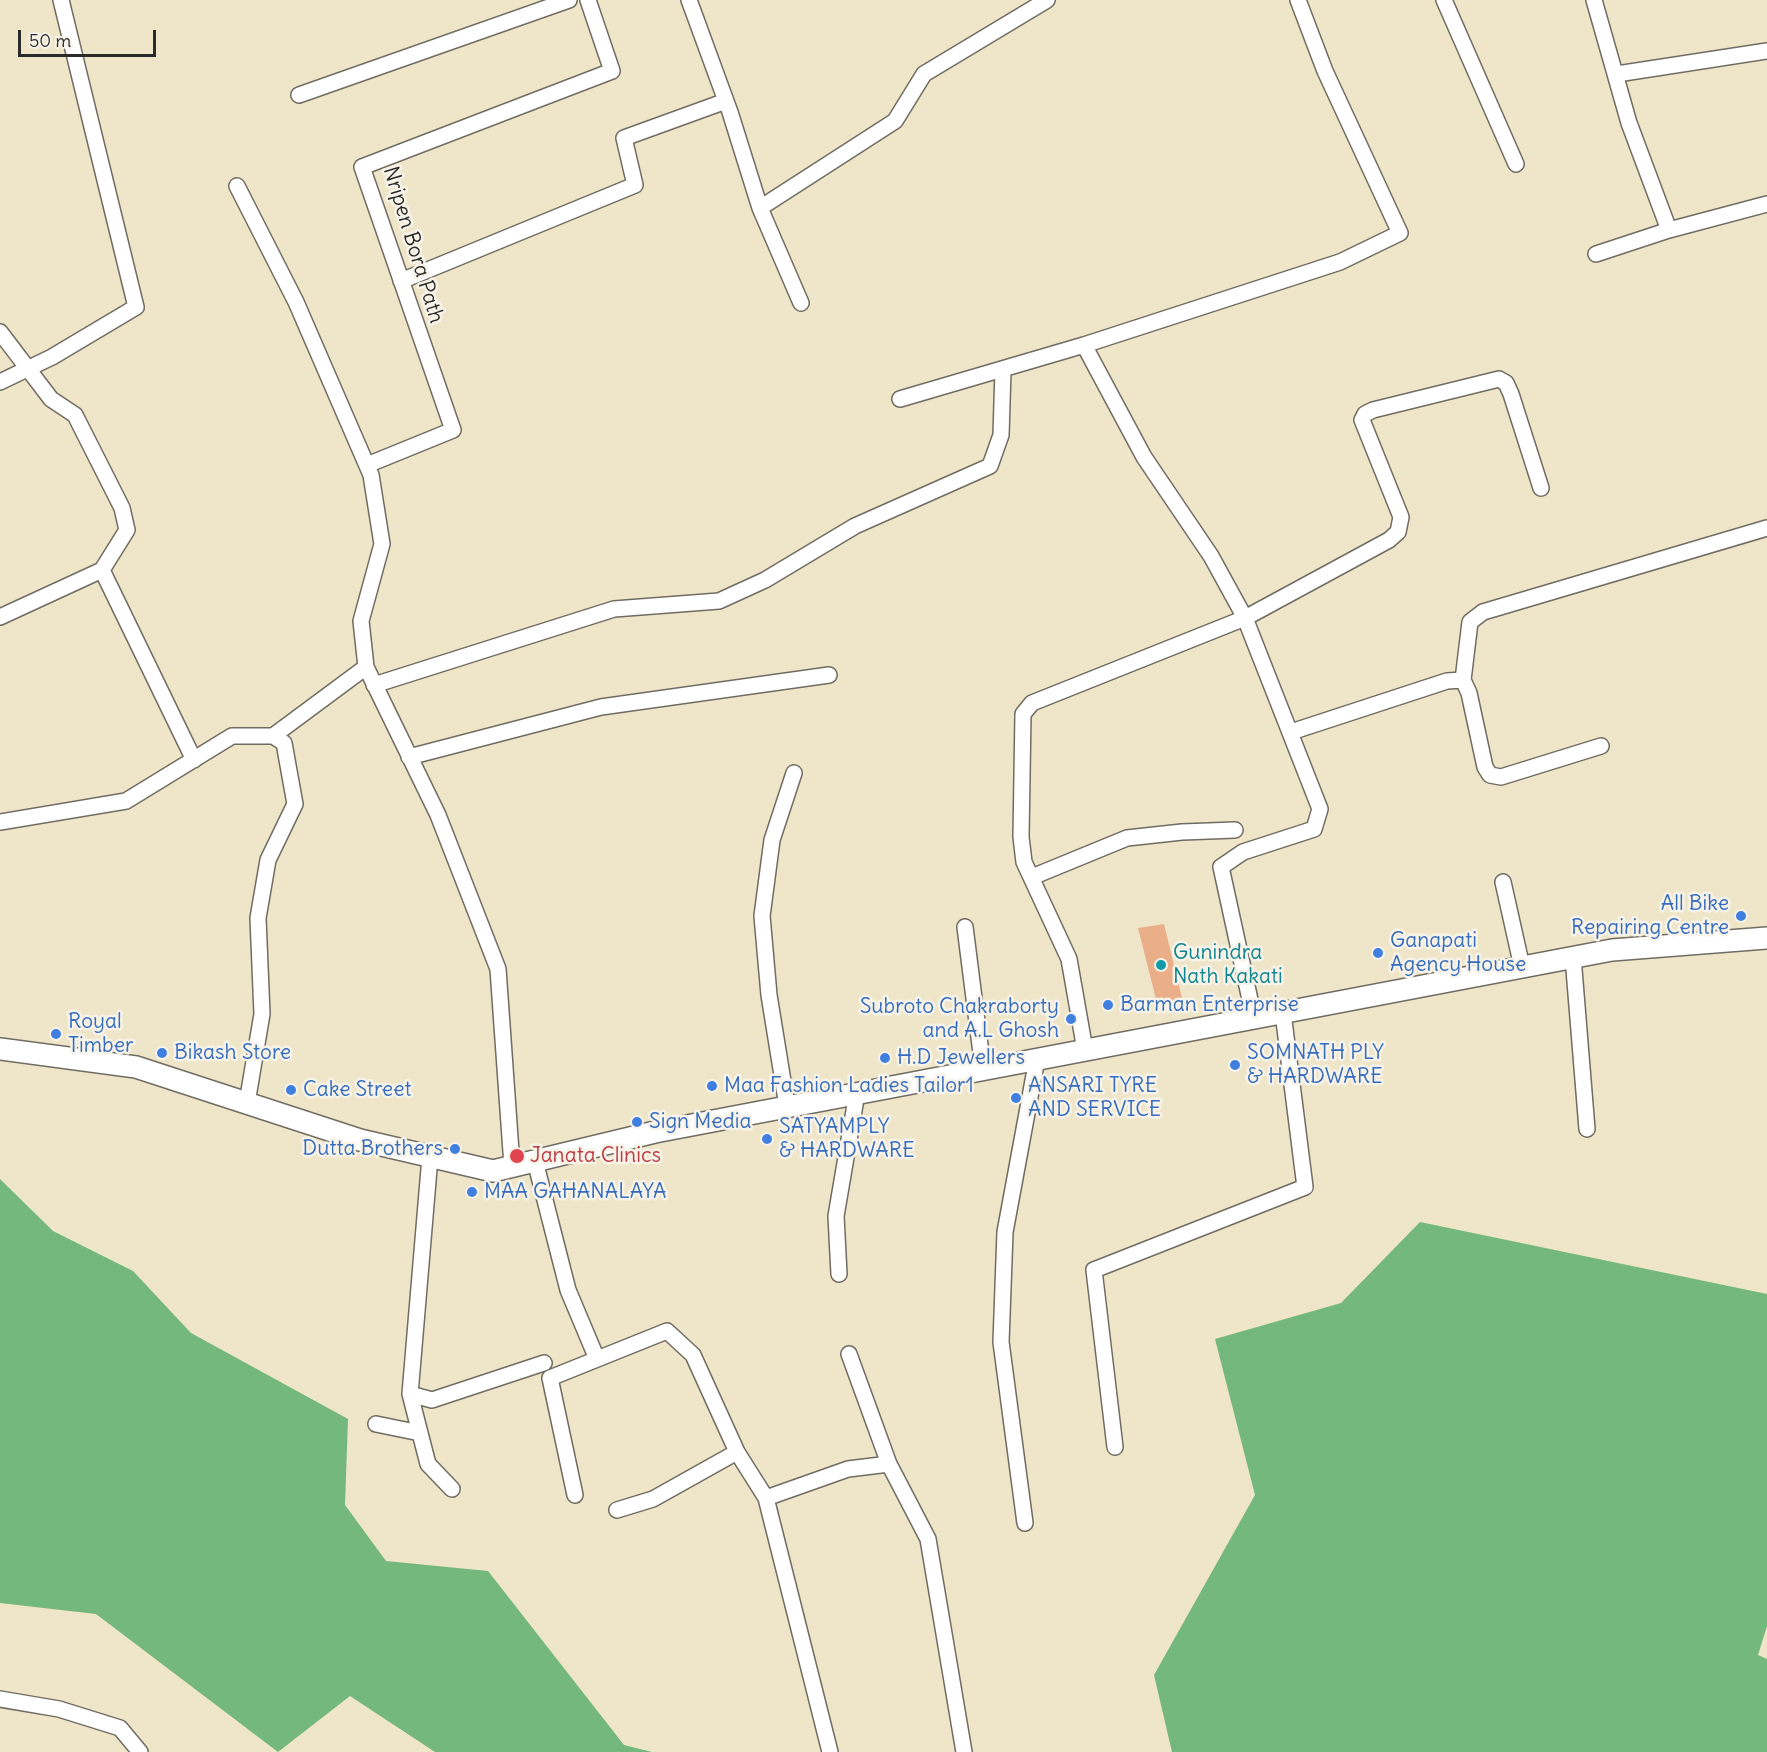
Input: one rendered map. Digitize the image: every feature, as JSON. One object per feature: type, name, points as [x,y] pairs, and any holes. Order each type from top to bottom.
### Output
[{"type":"main road","points":[[0,1049],[136,1067],[360,1140],[493,1171],[655,1132],[1573,957],[1612,950],[1767,939]]},
{"type":"street","points":[[0,382],[52,357],[136,307],[61,0]]},
{"type":"street","points":[[298,95],[569,0]]},
{"type":"street","name":"Nripen Bora Path","points":[[367,465],[453,430],[362,167],[612,71],[588,0]]},
{"type":"street","points":[[689,0],[726,101],[760,208],[801,303]]},
{"type":"street","points":[[760,208],[895,121],[924,74],[1047,0]]},
{"type":"street","points":[[900,399],[1084,345],[1340,262],[1400,233],[1325,71],[1298,0]]},
{"type":"street","points":[[1444,0],[1516,164]]},
{"type":"street","points":[[1594,0],[1617,74],[1629,123],[1669,231]]},
{"type":"street","points":[[1617,74],[1767,51]]},
{"type":"street","points":[[401,281],[635,185],[624,138],[726,101]]},
{"type":"street","points":[[237,186],[296,302],[367,465],[382,544],[361,621],[366,667],[438,815],[498,969],[512,1166]]},
{"type":"street","points":[[1596,254],[1767,204]]},
{"type":"street","points":[[0,332],[51,399],[75,415],[122,508],[127,530],[102,570],[0,617]]},
{"type":"street","points":[[1084,345],[1144,457],[1211,556],[1245,618],[1320,809],[1314,829],[1243,852],[1221,867],[1254,1018]]},
{"type":"street","points":[[374,685],[614,609],[719,601],[765,580],[855,526],[990,466],[1001,435],[1003,370]]},
{"type":"street","points":[[1085,1050],[1069,959],[1024,862],[1021,837],[1023,714],[1032,703],[1245,618],[1389,540],[1398,532],[1401,517],[1362,420],[1365,414],[1372,410],[1499,379],[1506,383],[1511,394],[1541,488]]},
{"type":"street","points":[[1601,746],[1501,777],[1490,775],[1485,767],[1469,693],[1463,680],[1470,622],[1483,612],[1767,528]]},
{"type":"street","points":[[102,570],[194,760]]},
{"type":"street","points":[[273,736],[366,667]]},
{"type":"street","points":[[409,757],[601,707],[829,675]]},
{"type":"street","points":[[1291,732],[1447,681],[1463,680]]},
{"type":"street","points":[[0,822],[126,801],[232,736],[273,736],[284,743],[295,804],[268,860],[258,918],[262,1014],[247,1103]]},
{"type":"street","points":[[787,1106],[769,995],[762,916],[772,840],[794,773]]},
{"type":"street","points":[[1032,877],[1128,838],[1182,832],[1235,830]]},
{"type":"street","points":[[1503,882],[1522,967]]},
{"type":"street","points":[[965,927],[983,1069]]},
{"type":"street","points":[[1573,957],[1587,1129]]},
{"type":"street","points":[[1115,1447],[1094,1270],[1305,1186],[1283,1013]]},
{"type":"street","points":[[1025,1523],[1001,1342],[1005,1232],[1037,1059]]},
{"type":"street","points":[[839,1274],[836,1216],[857,1093]]},
{"type":"street","points":[[430,1157],[410,1394],[428,1464],[452,1489]]},
{"type":"street","points":[[535,1161],[568,1290],[597,1359]]},
{"type":"street","points":[[575,1495],[550,1378],[667,1331],[693,1355],[737,1452],[766,1498],[830,1752]]},
{"type":"street","points":[[849,1354],[890,1464],[928,1539],[964,1752]]},
{"type":"street","points":[[410,1394],[432,1400],[544,1363]]},
{"type":"street","points":[[375,1424],[420,1433]]},
{"type":"street","points":[[617,1510],[653,1499],[737,1452]]},
{"type":"street","points":[[766,1498],[848,1469],[890,1464]]},
{"type":"street","points":[[0,1699],[59,1709],[120,1728],[140,1752]]},
{"type":"green space","points":[[0,1179],[53,1231],[133,1271],[191,1333],[348,1419],[345,1505],[386,1561],[488,1571],[624,1745],[652,1752],[435,1752],[350,1696],[278,1752],[96,1614],[0,1603]]},
{"type":"green space","points":[[1420,1222],[1767,1294],[1767,1626],[1758,1655],[1767,1659],[1767,1752],[1172,1752],[1154,1675],[1255,1495],[1215,1339],[1341,1303]]},
{"type":"building","name":"Gunindra Nath Kakati","points":[[1164,924],[1183,1002],[1158,1007],[1138,928]]},
{"type":"place","name":"All Bike Repairing Centre","points":[[1741,916]]},
{"type":"place","name":"Ganapati Agency House","points":[[1378,953]]},
{"type":"place","name":"Gunindra Nath Kakati","points":[[1161,965]]},
{"type":"place","name":"Barman Enterprise","points":[[1108,1005]]},
{"type":"place","name":"Subroto Chakraborty and A.L Ghosh","points":[[1071,1019]]},
{"type":"place","name":"Royal Timber","points":[[56,1034]]},
{"type":"place","name":"Bikash Store","points":[[162,1053]]},
{"type":"place","name":"H.D Jewellers","points":[[885,1058]]},
{"type":"place","name":"SOMNATH PLY & HARDWARE","points":[[1235,1065]]},
{"type":"place","name":"Maa Fashion Ladies Tailor1","points":[[712,1086]]},
{"type":"place","name":"Cake Street","points":[[291,1090]]},
{"type":"place","name":"ANSARI TYRE AND SERVICE","points":[[1016,1098]]},
{"type":"place","name":"Sign Media","points":[[637,1122]]},
{"type":"place","name":"SATYAMPLY & HARDWARE","points":[[767,1139]]},
{"type":"place","name":"Dutta Brothers","points":[[455,1149]]},
{"type":"place","name":"Janata Clinics","points":[[517,1156]]},
{"type":"place","name":"MAA GAHANALAYA","points":[[472,1192]]}]
